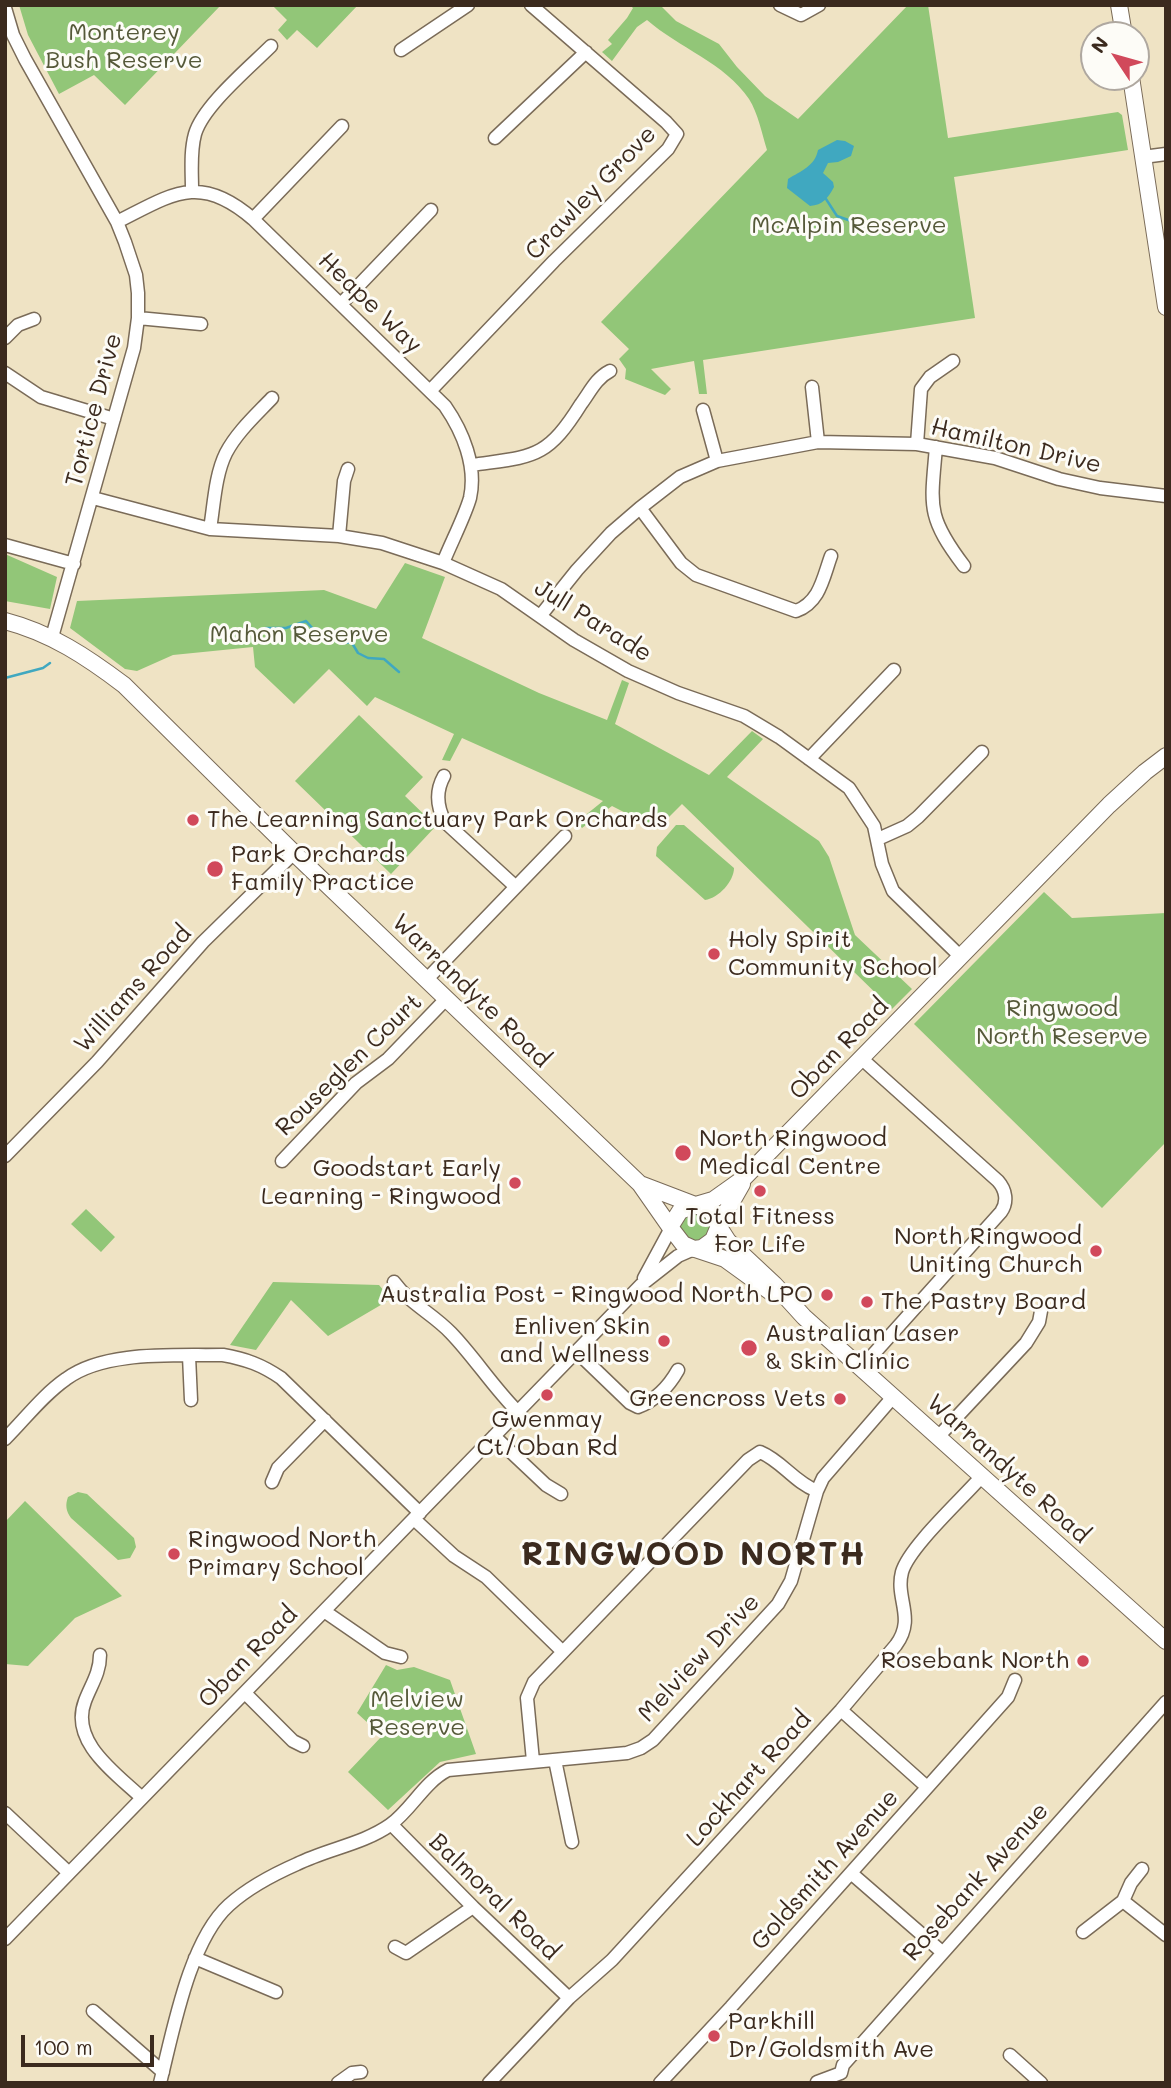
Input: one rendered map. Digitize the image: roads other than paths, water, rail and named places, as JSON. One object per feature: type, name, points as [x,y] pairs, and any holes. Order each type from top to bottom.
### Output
[{"type":"main road","points":[[1132,91],[1166,307]]},
{"type":"main road","name":"Warrandyte Road","points":[[5,621],[52,637],[124,685],[294,853],[640,1184],[671,1227]]},
{"type":"main road","name":"Oban Road","points":[[1113,801],[1142,764],[1166,745]]},
{"type":"main road","name":"Oban Road","points":[[696,1205],[713,1200],[744,1178],[1113,801],[1166,756]]},
{"type":"main road","name":"Oban Road","points":[[719,1226],[744,1178]]},
{"type":"main road","name":"Warrandyte Road","points":[[640,1184],[696,1205]]},
{"type":"main road","points":[[696,1205],[711,1211],[719,1226],[708,1245],[695,1249],[683,1244],[671,1227],[680,1211],[696,1205]]},
{"type":"main road","name":"Warrandyte Road","points":[[719,1226],[729,1241],[774,1284],[789,1303]]},
{"type":"main road","name":"Warrandyte Road","points":[[695,1249],[725,1259],[789,1303],[1166,1641]]},
{"type":"street","points":[[401,50],[468,5]]},
{"type":"street","name":"Crawley Grove","points":[[430,391],[554,261],[668,149],[677,134],[666,121],[531,5]]},
{"type":"street","points":[[780,5],[801,15],[819,5]]},
{"type":"street","name":"Tortice Drive","points":[[5,8],[13,35],[25,59],[117,222],[136,275],[138,318],[134,348],[52,637]]},
{"type":"street","points":[[117,222],[170,195],[192,190],[195,132],[207,111],[271,46]]},
{"type":"street","points":[[495,138],[586,52]]},
{"type":"street","points":[[253,219],[342,126]]},
{"type":"street","points":[[1143,157],[1166,154]]},
{"type":"street","name":"Heape Way","points":[[192,190],[221,197],[253,219],[445,406],[456,423],[472,465],[470,498],[443,563]]},
{"type":"street","points":[[341,304],[431,210]]},
{"type":"street","points":[[138,318],[201,324]]},
{"type":"street","points":[[5,338],[18,326],[34,319]]},
{"type":"street","points":[[917,444],[921,389],[930,377],[953,361]]},
{"type":"street","points":[[472,465],[528,457],[544,449],[560,436],[594,385],[610,371]]},
{"type":"street","points":[[5,373],[41,397],[114,419]]},
{"type":"street","points":[[812,387],[818,442]]},
{"type":"street","points":[[210,529],[225,454],[239,434],[272,398]]},
{"type":"street","points":[[703,410],[717,461]]},
{"type":"street","name":"Hamilton Drive","points":[[541,615],[611,533],[680,477],[717,461],[818,442],[917,444],[995,458],[1059,479],[1100,488],[1166,496]]},
{"type":"street","points":[[936,447],[931,500],[935,519],[942,536],[964,566]]},
{"type":"street","points":[[339,536],[344,481],[348,469]]},
{"type":"street","name":"Jull Parade","points":[[93,498],[210,529],[339,536],[382,543],[443,563],[501,589],[574,640],[621,668],[678,694],[744,716],[849,788],[866,812],[878,839],[882,864],[893,891],[961,957]]},
{"type":"street","points":[[640,508],[681,563],[696,575],[796,611],[809,606],[815,598],[831,556]]},
{"type":"street","points":[[5,545],[74,564]]},
{"type":"street","points":[[809,759],[894,670]]},
{"type":"street","points":[[878,839],[907,826],[918,817],[982,752]]},
{"type":"street","points":[[444,776],[439,785],[439,811],[446,822],[516,887]]},
{"type":"street","points":[[427,979],[565,836]]},
{"type":"street","name":"Williams Road","points":[[5,1156],[97,1062],[203,942],[294,853]]},
{"type":"street","name":"Rouseglen Court","points":[[282,1161],[356,1083],[388,1059],[446,999]]},
{"type":"street","points":[[861,1368],[1001,1212],[1006,1199],[998,1181],[862,1059]]},
{"type":"street","name":"Oban Road","points":[[641,1285],[671,1227]]},
{"type":"street","name":"Oban Road","points":[[5,1939],[641,1285],[678,1256],[695,1249]]},
{"type":"street","points":[[394,1282],[402,1293],[450,1332],[488,1381],[518,1412]]},
{"type":"street","points":[[938,1437],[1026,1343],[1039,1322],[1041,1311]]},
{"type":"street","points":[[577,1352],[630,1403],[638,1407],[647,1404],[670,1384],[678,1370]]},
{"type":"street","points":[[5,1440],[65,1379],[84,1367],[118,1359],[189,1356],[223,1355],[254,1362],[281,1378],[325,1420],[454,1556],[486,1577],[563,1652]]},
{"type":"street","points":[[189,1356],[191,1400]]},
{"type":"street","name":"Melview Drive","points":[[161,2077],[195,1958],[208,1932],[227,1907],[253,1885],[300,1862],[359,1841],[391,1824],[435,1779],[449,1770],[626,1754],[641,1748],[679,1713],[778,1604],[791,1581],[817,1490],[823,1478],[893,1397]]},
{"type":"street","points":[[272,1482],[278,1468],[325,1420]]},
{"type":"street","points":[[495,1436],[546,1485],[561,1493]]},
{"type":"street","points":[[533,1762],[528,1718],[529,1689],[748,1460],[760,1452],[771,1456],[804,1485],[817,1490]]},
{"type":"street","name":"Lockhart Road","points":[[489,2083],[569,1998],[612,1961],[841,1710],[904,1635],[906,1621],[901,1588],[902,1572],[911,1553],[982,1476]]},
{"type":"street","points":[[324,1611],[385,1653],[401,1657]]},
{"type":"street","points":[[100,1655],[100,1666],[84,1703],[84,1736],[95,1753],[142,1798]]},
{"type":"street","name":"Goldsmith Avenue","points":[[660,2083],[1008,1697],[1015,1681]]},
{"type":"street","points":[[245,1693],[293,1741],[303,1746]]},
{"type":"street","name":"Rosebank Avenue","points":[[841,2073],[843,2065],[1166,1702]]},
{"type":"street","points":[[841,1710],[927,1787]]},
{"type":"street","points":[[555,1760],[572,1842]]},
{"type":"street","points":[[5,1813],[69,1873]]},
{"type":"street","name":"Balmoral Road","points":[[391,1824],[472,1907],[569,1998]]},
{"type":"street","points":[[1083,1931],[1123,1901],[1131,1883],[1142,1870]]},
{"type":"street","points":[[851,1873],[942,1952]]},
{"type":"street","points":[[1123,1901],[1166,1935]]},
{"type":"street","points":[[395,1947],[406,1953],[472,1907]]},
{"type":"street","points":[[195,1958],[276,1992]]},
{"type":"street","points":[[93,2011],[161,2077]]},
{"type":"street","points":[[1010,2055],[1041,2083]]},
{"type":"street","points":[[338,2083],[352,2073],[361,2072]]},
{"type":"street","points":[[817,2082],[841,2073],[851,2083]]},
{"type":"water","points":[[837,140],[854,146],[851,156],[828,163],[823,173],[833,182],[834,187],[825,200],[810,206],[787,188],[788,179],[811,164],[818,150]]},
{"type":"waterway","points":[[826,199],[837,216],[854,222]]},
{"type":"waterway","points":[[266,628],[286,628],[306,621],[326,638],[352,643],[358,653],[368,658],[384,659],[399,672]]},
{"type":"waterway","points":[[5,678],[43,668],[50,663]]},
{"type":"place","name":"The Learning Sanctuary Park Orchards","points":[[193,820]]},
{"type":"place","name":"Park Orchards Family Practice","points":[[215,869]]},
{"type":"place","name":"Holy Spirit Community School","points":[[714,954]]},
{"type":"place","name":"North Ringwood Medical Centre","points":[[683,1153]]},
{"type":"place","name":"Goodstart Early Learning - Ringwood","points":[[515,1183]]},
{"type":"place","name":"Total Fitness For Life","points":[[760,1191]]},
{"type":"place","name":"North Ringwood Uniting Church","points":[[1096,1251]]},
{"type":"place","name":"Australia Post - Ringwood North LPO","points":[[827,1295]]},
{"type":"place","name":"The Pastry Board","points":[[867,1302]]},
{"type":"place","name":"Enliven Skin and Wellness","points":[[664,1341]]},
{"type":"place","name":"Australian Laser & Skin Clinic","points":[[749,1348]]},
{"type":"place","name":"Gwenmay Ct/Oban Rd","points":[[547,1395]]},
{"type":"place","name":"Greencross Vets","points":[[840,1399]]},
{"type":"place","name":"Ringwood North Primary School","points":[[174,1554]]},
{"type":"place","name":"Rosebank North","points":[[1083,1661]]},
{"type":"place","name":"Parkhill Dr/Goldsmith Ave","points":[[714,2036]]},
{"type":"district","name":"RINGWOOD NORTH","points":[[694,1555]]},
{"type":"park label","name":"Monterey Bush Reserve","points":[[124,47]]},
{"type":"park label","name":"McAlpin Reserve","points":[[849,226]]},
{"type":"park label","name":"Mahon Reserve","points":[[299,635]]},
{"type":"park label","name":"Ringwood North Reserve","points":[[1062,1023]]},
{"type":"park label","name":"Melview Reserve","points":[[417,1714]]}]
